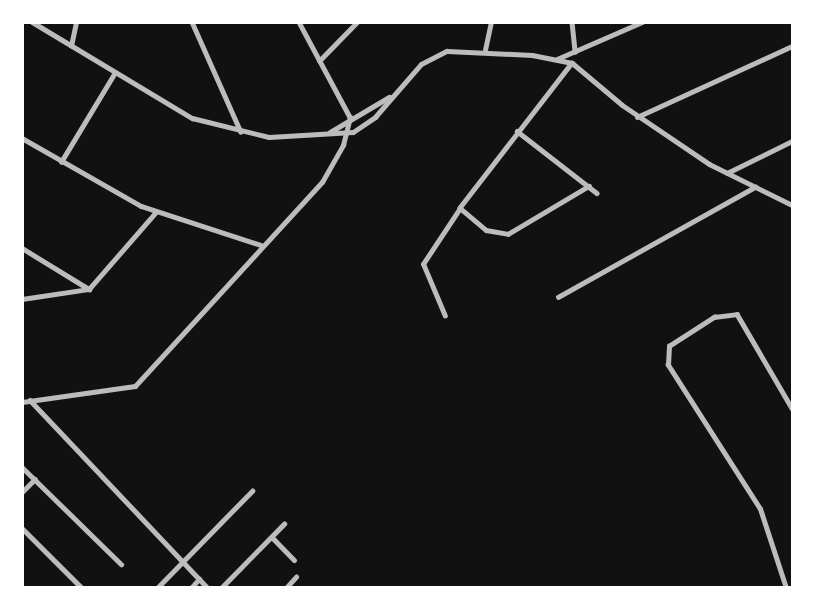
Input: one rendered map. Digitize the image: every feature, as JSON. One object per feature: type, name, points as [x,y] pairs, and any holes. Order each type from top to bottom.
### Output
[{"type":"street","points":[[32,22],[114,74],[192,117],[241,132],[347,133],[375,117],[389,97],[434,55],[485,50],[557,59],[585,70],[638,117],[727,173],[792,205]]},
{"type":"street","points":[[71,47],[76,22]]},
{"type":"street","points":[[192,22],[241,132]]},
{"type":"street","points":[[22,402],[29,399],[135,386],[261,245],[322,182],[347,133],[350,117],[299,22]]},
{"type":"street","points":[[319,61],[357,22]]},
{"type":"street","points":[[485,50],[492,22]]},
{"type":"street","points":[[572,22],[575,52]]},
{"type":"street","points":[[557,59],[640,23]]},
{"type":"street","points":[[638,117],[792,46]]},
{"type":"street","points":[[446,316],[423,264],[460,208],[517,131],[572,63]]},
{"type":"street","points":[[60,162],[114,74]]},
{"type":"street","points":[[330,132],[350,117],[389,97]]},
{"type":"street","points":[[517,131],[597,193]]},
{"type":"street","points":[[22,138],[60,162],[156,212],[261,245]]},
{"type":"street","points":[[727,173],[792,141]]},
{"type":"street","points":[[460,208],[486,230],[508,234],[589,186]]},
{"type":"street","points":[[558,297],[755,187]]},
{"type":"street","points":[[22,299],[89,289],[156,212]]},
{"type":"street","points":[[22,248],[89,289]]},
{"type":"street","points":[[786,588],[760,509],[666,359],[674,341],[732,312],[743,319],[792,408]]},
{"type":"street","points":[[29,399],[208,588]]},
{"type":"street","points":[[22,467],[121,564]]},
{"type":"street","points":[[22,492],[34,479]]},
{"type":"street","points":[[157,588],[252,491]]},
{"type":"street","points":[[221,588],[284,524]]},
{"type":"street","points":[[22,528],[82,588]]},
{"type":"street","points":[[272,537],[294,560]]},
{"type":"street","points":[[286,588],[296,577]]},
{"type":"street","points":[[191,588],[199,579]]}]
